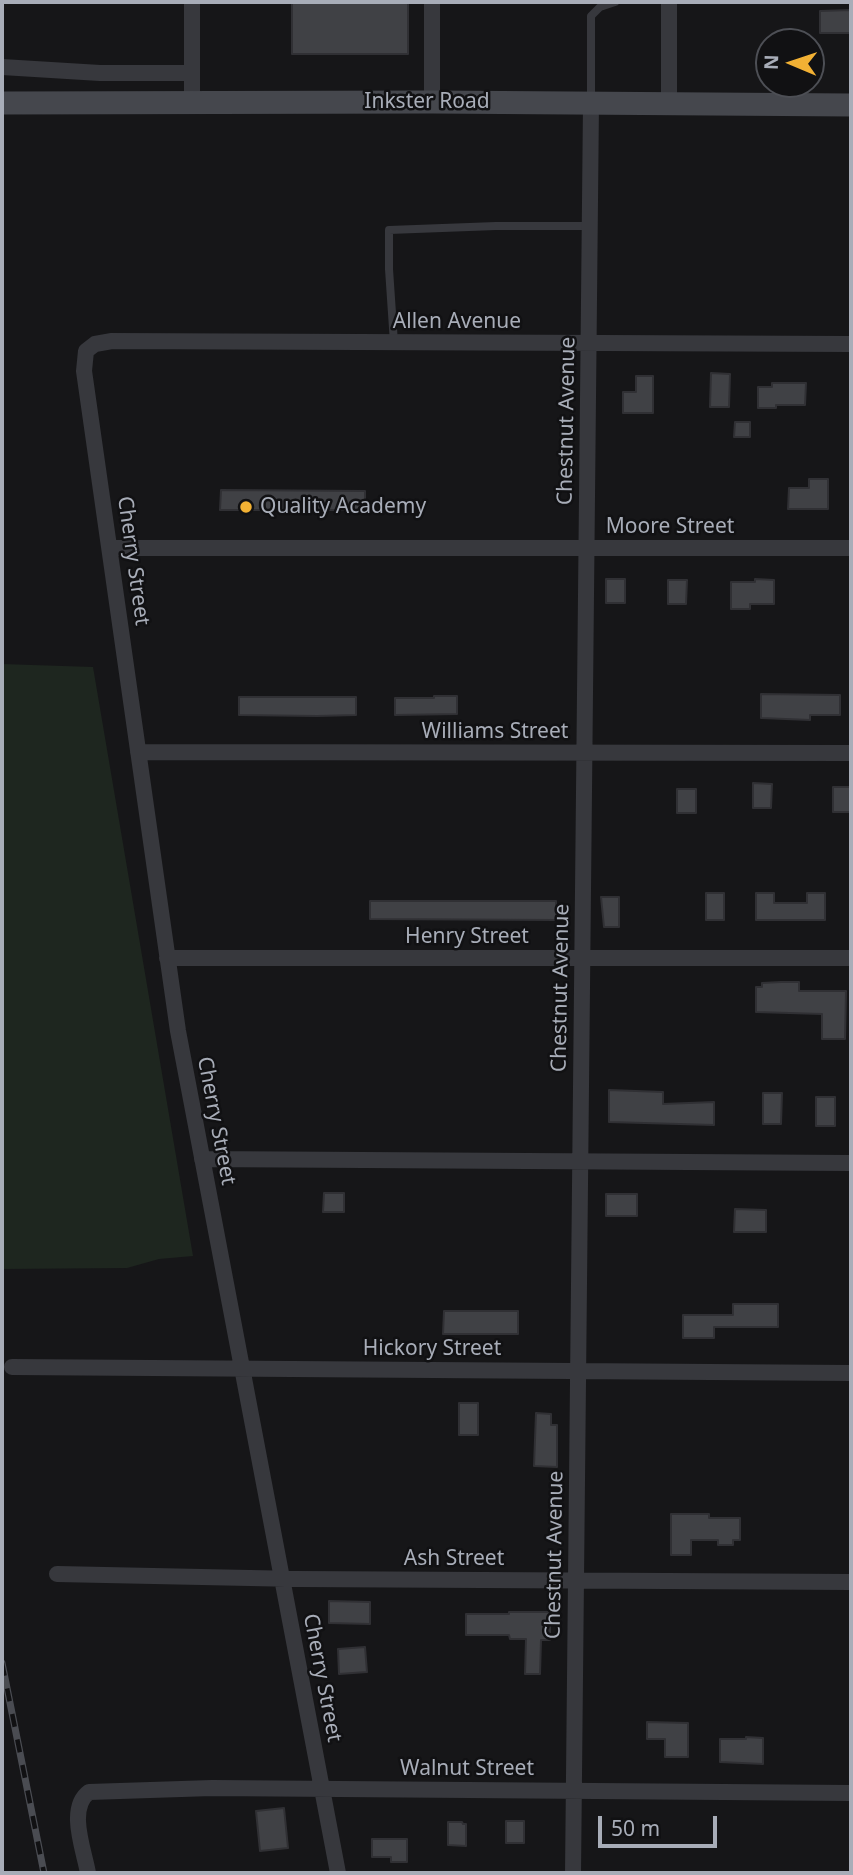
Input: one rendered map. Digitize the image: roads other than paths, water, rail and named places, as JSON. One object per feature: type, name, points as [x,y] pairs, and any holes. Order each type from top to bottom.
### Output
[{"type":"main road","name":"Inkster Road","points":[[2,103],[851,105]]},
{"type":"street","points":[[192,2],[192,102]]},
{"type":"street","points":[[432,2],[432,102]]},
{"type":"street","points":[[669,2],[669,103]]},
{"type":"street","points":[[2,67],[100,73],[192,73]]},
{"type":"street","name":"Chestnut Avenue","points":[[573,1873],[591,103]]},
{"type":"street","name":"Allen Avenue","points":[[84,372],[86,351],[95,344],[112,341],[851,344]]},
{"type":"street","name":"Cherry Street","points":[[84,372],[178,1031],[338,1873]]},
{"type":"street","name":"Moore Street","points":[[110,548],[851,548]]},
{"type":"street","name":"Williams Street","points":[[138,752],[851,753]]},
{"type":"street","name":"Henry Street","points":[[167,957],[851,958]]},
{"type":"street","points":[[202,1159],[851,1163]]},
{"type":"street","name":"Hickory Street","points":[[12,1367],[851,1373]]},
{"type":"street","name":"Ash Street","points":[[57,1574],[282,1579],[851,1582]]},
{"type":"street","name":"Walnut Street","points":[[88,1873],[78,1823],[79,1805],[89,1791],[212,1788],[851,1793]]},
{"type":"lane","points":[[591,103],[591,16],[600,7],[615,2]]},
{"type":"lane","points":[[394,343],[389,230],[590,226]]},
{"type":"railway","points":[[2,1663],[44,1873]]},
{"type":"place","name":"Quality Academy","points":[[246,507]]}]
